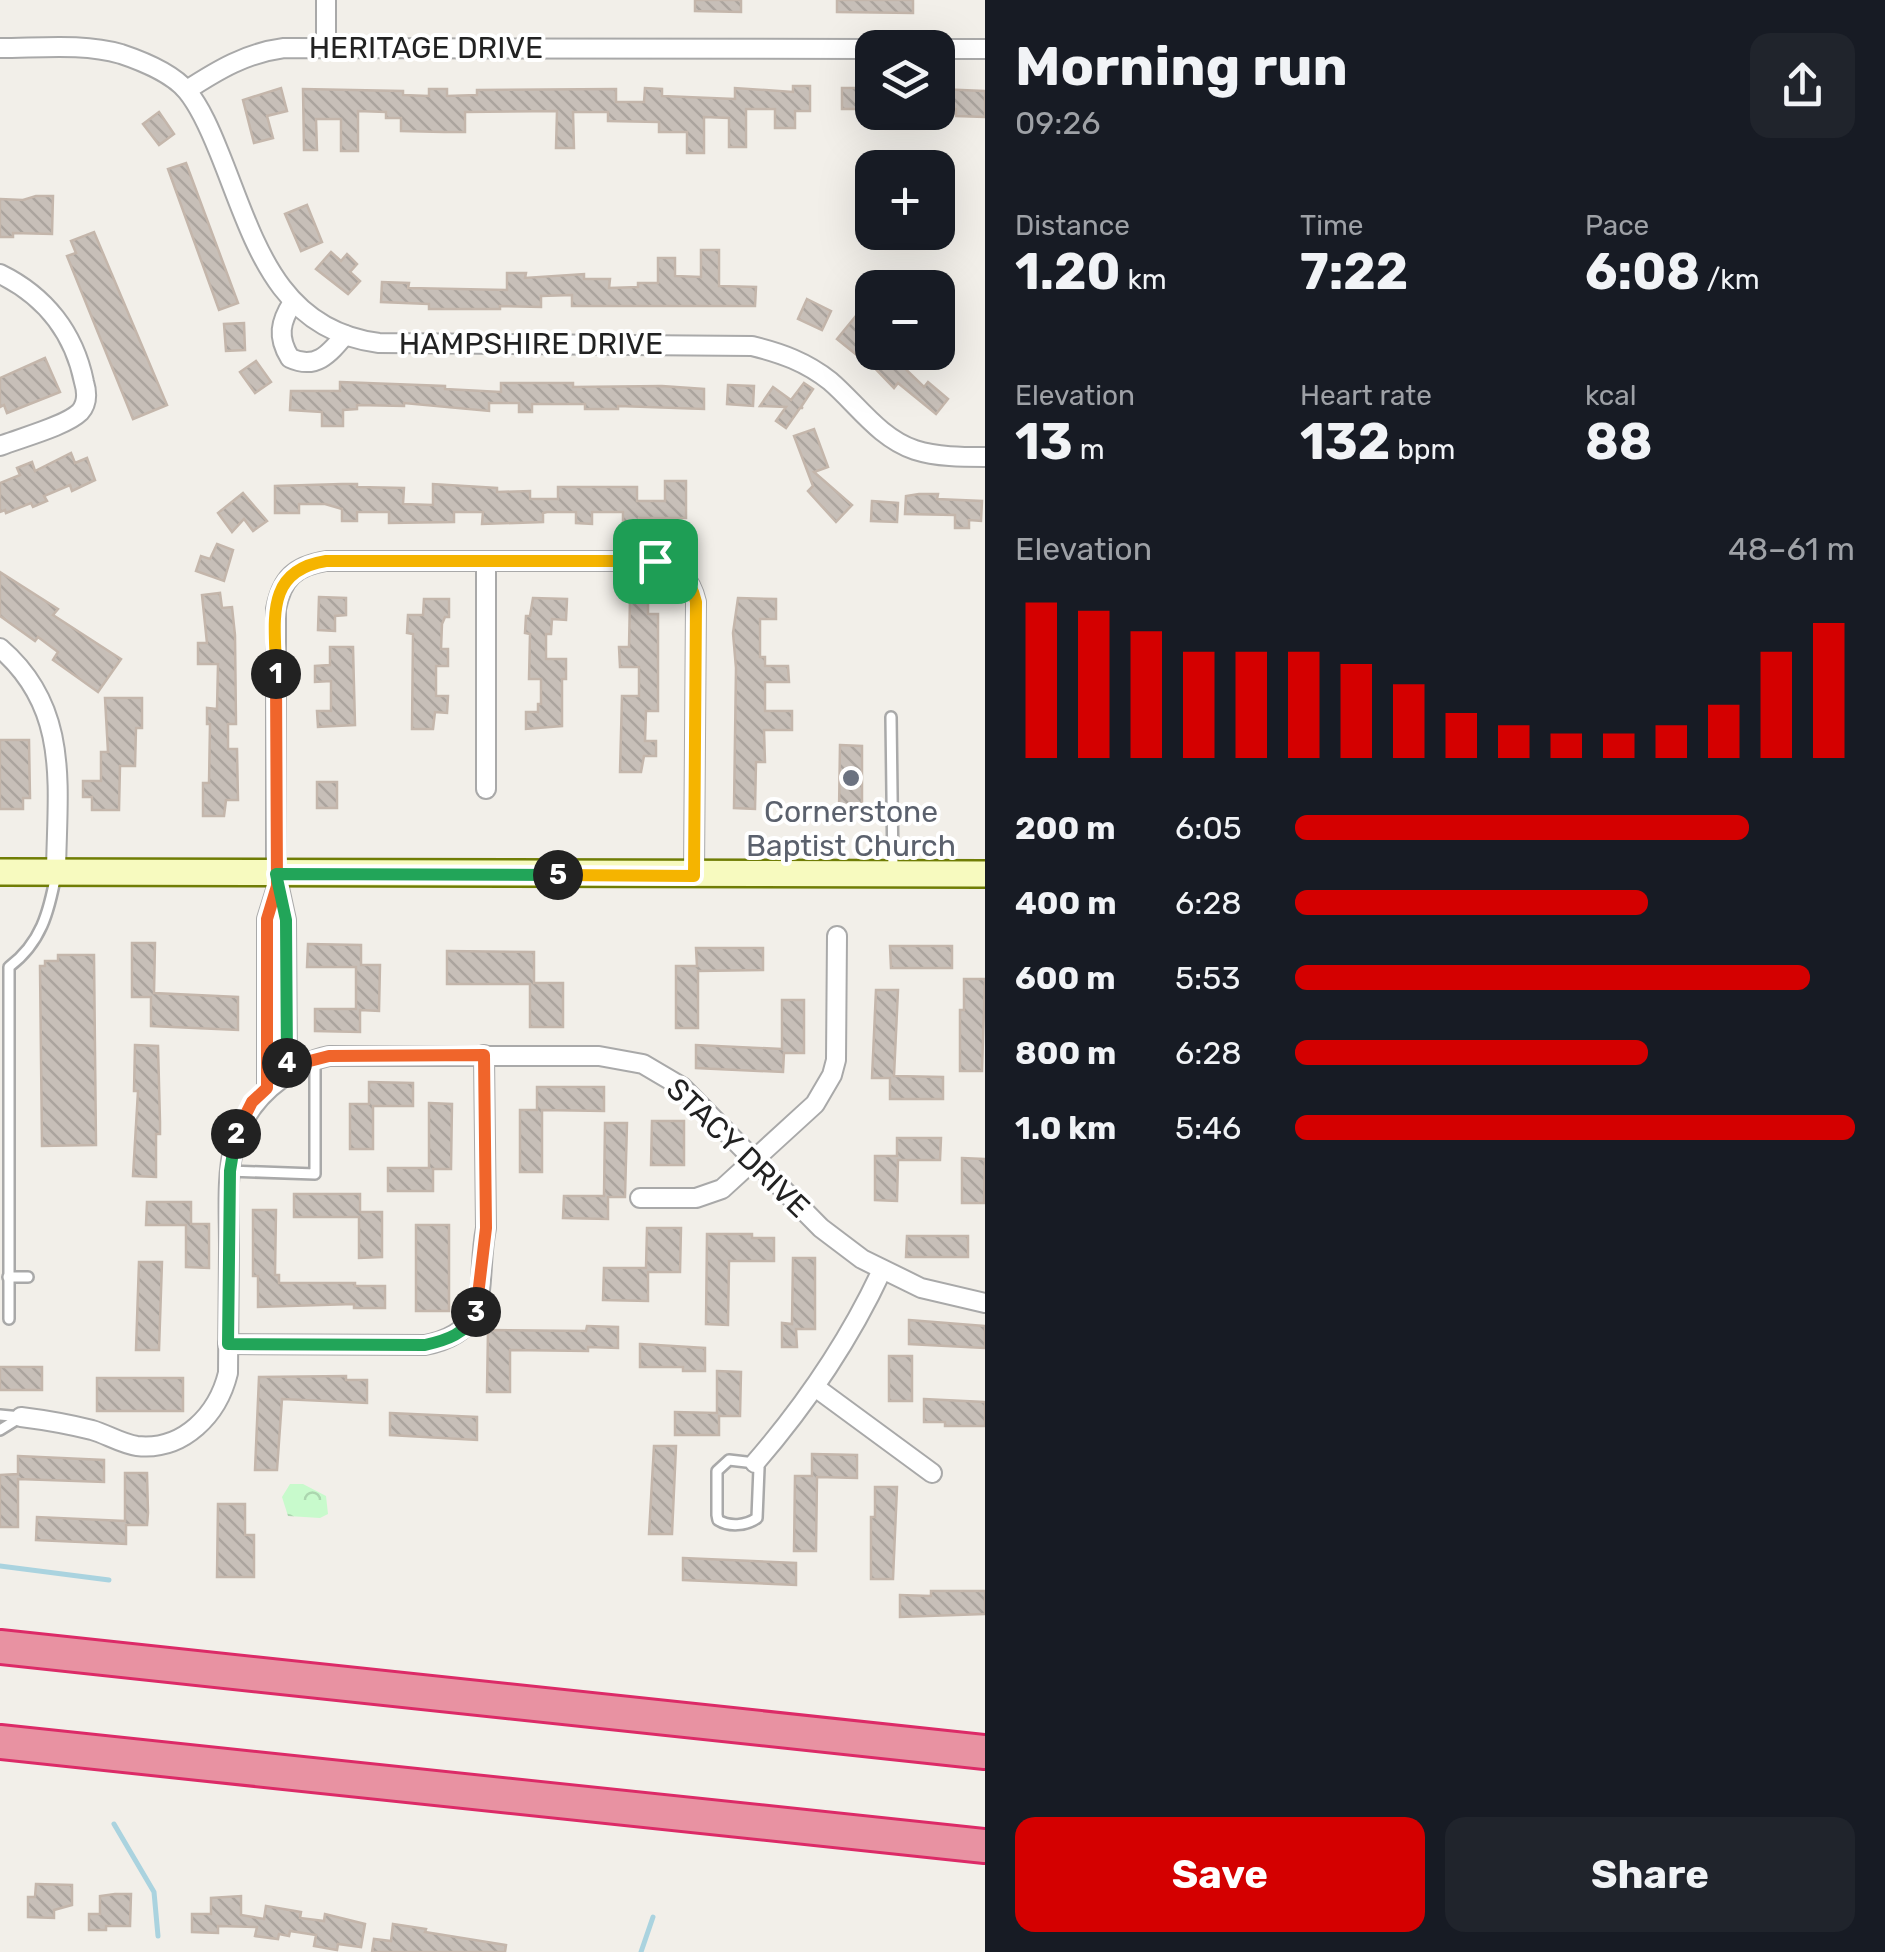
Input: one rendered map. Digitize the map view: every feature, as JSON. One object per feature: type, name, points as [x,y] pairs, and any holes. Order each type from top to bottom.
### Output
[{"type":"highway","points":[[0,1647],[985,1752]]},
{"type":"highway","points":[[0,1742],[985,1846]]},
{"type":"main road","points":[[0,872],[277,880],[985,874]]},
{"type":"street","points":[[326,0],[326,48]]},
{"type":"street","points":[[0,48],[99,49],[156,70],[187,90]]},
{"type":"street","name":"HERITAGE DRIVE","points":[[187,90],[250,54],[284,48],[855,49]]},
{"type":"street","points":[[955,49],[985,49]]},
{"type":"street","name":"HAMPSHIRE DRIVE","points":[[187,90],[211,132],[268,269],[292,302],[316,321],[345,335],[380,344],[752,346],[804,364],[839,390],[870,422],[906,446],[934,454],[985,457]]},
{"type":"street","points":[[0,274],[34,295],[64,328],[79,358],[86,390],[86,400],[78,413],[0,446]]},
{"type":"street","points":[[292,302],[280,329],[290,358],[308,364],[316,362],[345,335]]},
{"type":"street","points":[[486,561],[486,789]]},
{"type":"street","points":[[287,1074],[286,920],[277,880],[276,609],[283,583],[308,564],[655,561],[674,567],[682,574],[696,602],[694,876]]},
{"type":"street","points":[[0,648],[35,686],[50,720],[57,763],[56,872]]},
{"type":"street","points":[[267,1088],[267,919],[277,880]]},
{"type":"street","points":[[640,1198],[706,1196],[722,1190],[815,1104],[832,1075],[838,1045],[837,936]]},
{"type":"street","name":"STACY DRIVE","points":[[21,1418],[68,1424],[137,1446],[171,1441],[188,1433],[214,1409],[228,1373],[230,1171],[242,1118],[252,1102],[287,1074],[316,1058],[344,1054],[411,1048],[484,1055],[602,1056],[644,1064],[682,1086],[821,1228],[882,1270],[932,1292],[985,1303]]},
{"type":"street","points":[[228,1344],[425,1345],[451,1338],[472,1322],[478,1310],[486,1228],[484,1055]]},
{"type":"street","points":[[755,1463],[815,1387],[856,1324],[882,1270]]},
{"type":"street","points":[[815,1387],[932,1473]]},
{"type":"lane","points":[[892,718],[893,874]]},
{"type":"lane","points":[[8,1319],[8,973],[9,967],[26,954],[48,919],[56,872]]},
{"type":"lane","points":[[267,957],[286,957]]},
{"type":"lane","points":[[230,1171],[314,1174],[316,1058]]},
{"type":"lane","points":[[8,1277],[28,1277]]},
{"type":"lane","points":[[0,1415],[21,1418]]},
{"type":"lane","points":[[0,1430],[21,1418]]},
{"type":"lane","points":[[729,1460],[755,1463],[759,1468],[756,1518],[746,1524],[722,1523],[716,1515],[719,1466],[729,1460]]},
{"type":"green space","points":[[290,1484],[303,1484],[326,1496],[328,1514],[320,1518],[288,1516],[282,1497]]},
{"type":"building","points":[[695,0],[741,0],[741,12],[695,11]]},
{"type":"building","points":[[837,0],[913,0],[913,13],[837,12]]},
{"type":"building","points":[[793,86],[810,86],[810,111],[795,111],[795,128],[775,128],[775,109],[746,109],[746,147],[729,147],[729,118],[704,117],[704,153],[687,153],[687,132],[659,132],[659,122],[608,121],[608,112],[573,112],[574,148],[556,148],[557,111],[465,112],[465,132],[444,132],[401,131],[401,118],[386,118],[386,112],[358,111],[358,151],[341,151],[341,119],[316,119],[317,150],[304,150],[303,89],[403,91],[403,95],[429,96],[429,89],[447,89],[447,96],[477,95],[477,90],[616,89],[616,102],[644,102],[645,88],[662,89],[662,96],[735,99],[735,88],[793,92]]},
{"type":"building","points":[[281,88],[287,111],[267,116],[273,138],[254,143],[243,100]]},
{"type":"building","points":[[842,88],[855,88],[855,109],[842,109]]},
{"type":"building","points":[[955,90],[985,91],[985,117],[956,116]]},
{"type":"building","points":[[159,112],[174,134],[159,145],[143,124]]},
{"type":"building","points":[[186,163],[238,303],[219,310],[168,169]]},
{"type":"building","points":[[53,196],[52,234],[13,233],[13,237],[0,237],[0,199]]},
{"type":"building","points":[[307,205],[322,242],[301,251],[285,214]]},
{"type":"building","points":[[94,232],[167,405],[133,419],[67,256],[76,253],[71,241]]},
{"type":"building","points":[[701,250],[719,250],[719,286],[756,287],[755,306],[572,306],[572,295],[541,296],[541,307],[500,309],[429,309],[429,304],[381,302],[382,282],[409,283],[408,288],[507,290],[507,273],[526,273],[525,278],[584,274],[584,279],[610,279],[609,288],[638,287],[638,283],[658,283],[658,258],[675,258],[675,276],[701,277]]},
{"type":"building","points":[[331,252],[341,261],[347,254],[357,264],[350,272],[360,281],[348,294],[316,269]]},
{"type":"building","points":[[807,299],[831,311],[822,330],[798,319]]},
{"type":"building","points":[[855,317],[855,354],[837,339]]},
{"type":"building","points":[[244,323],[245,350],[226,351],[224,324]]},
{"type":"building","points":[[45,358],[60,392],[7,413],[4,405],[0,407],[0,378]]},
{"type":"building","points":[[256,361],[271,382],[255,393],[240,372]]},
{"type":"building","points":[[877,370],[907,370],[924,387],[928,382],[948,399],[936,414],[898,383],[894,388]]},
{"type":"building","points":[[340,382],[501,392],[501,383],[704,389],[704,409],[585,409],[585,404],[532,404],[532,412],[519,412],[519,403],[489,403],[489,411],[404,403],[357,405],[357,409],[343,410],[343,426],[322,426],[322,412],[290,410],[291,391],[340,391]]},
{"type":"building","points":[[804,383],[813,389],[786,428],[776,421],[786,407],[760,406],[773,387],[791,400]]},
{"type":"building","points":[[728,385],[754,386],[753,406],[727,404]]},
{"type":"building","points":[[814,429],[828,467],[814,472],[852,505],[836,522],[808,491],[813,486],[794,436]]},
{"type":"building","points":[[71,453],[75,463],[87,458],[95,480],[72,491],[70,485],[44,496],[47,501],[33,507],[31,503],[0,512],[0,483],[20,475],[17,468],[32,462],[35,471]]},
{"type":"building","points":[[665,481],[686,481],[686,518],[639,518],[638,523],[623,523],[623,512],[592,512],[592,524],[576,523],[576,512],[547,512],[543,513],[543,522],[482,524],[483,512],[454,512],[454,522],[389,523],[389,512],[357,512],[357,521],[342,521],[342,509],[325,504],[299,504],[299,513],[275,513],[275,486],[357,484],[404,488],[403,504],[433,505],[433,484],[497,488],[497,492],[530,491],[530,499],[558,499],[558,487],[637,487],[637,501],[665,501]]},
{"type":"building","points":[[243,493],[267,521],[253,531],[244,519],[232,532],[218,513]]},
{"type":"building","points":[[906,496],[982,501],[981,521],[969,520],[969,528],[955,528],[955,515],[905,514]]},
{"type":"building","points":[[872,501],[898,503],[897,522],[871,521]]},
{"type":"building","points":[[217,544],[233,550],[224,581],[196,571],[201,556],[210,559]]},
{"type":"building","points":[[0,572],[58,609],[53,615],[121,659],[98,692],[53,660],[58,652],[0,616]]},
{"type":"building","points":[[220,593],[222,608],[232,607],[235,635],[236,724],[228,724],[228,749],[237,749],[238,800],[226,800],[224,816],[203,816],[203,783],[209,783],[207,708],[217,709],[218,664],[198,664],[198,643],[207,643],[202,595]]},
{"type":"building","points":[[319,597],[346,598],[346,615],[335,616],[335,631],[318,630]]},
{"type":"building","points":[[533,598],[567,599],[566,620],[552,619],[551,634],[546,634],[546,659],[566,659],[562,726],[526,729],[526,712],[538,712],[541,704],[541,679],[529,679],[530,634],[525,633]]},
{"type":"building","points":[[738,598],[776,599],[776,619],[760,619],[760,657],[765,657],[765,666],[788,666],[789,682],[765,682],[765,711],[792,711],[792,730],[764,730],[765,762],[756,762],[755,809],[734,808],[733,633]]},
{"type":"building","points":[[424,599],[449,599],[441,649],[448,649],[448,666],[436,666],[436,696],[448,696],[447,713],[435,712],[433,729],[412,729],[413,634],[407,633],[408,615],[423,615]]},
{"type":"building","points":[[630,599],[648,599],[648,614],[658,614],[658,711],[646,711],[645,741],[656,741],[656,756],[644,756],[641,772],[620,772],[622,696],[639,696],[639,667],[620,667],[619,647],[629,647]]},
{"type":"building","points":[[330,647],[353,647],[355,725],[318,727],[317,711],[331,711],[331,681],[315,682],[315,666],[330,665]]},
{"type":"building","points":[[105,698],[142,698],[142,728],[136,728],[135,766],[120,766],[119,810],[92,810],[92,797],[83,797],[83,781],[101,781],[101,752],[108,752]]},
{"type":"building","points":[[0,740],[29,740],[30,798],[23,798],[23,809],[0,809]]},
{"type":"building","name":"Cornerstone Baptist Church","points":[[840,745],[862,746],[862,811],[839,811]]},
{"type":"building","points":[[317,782],[337,782],[337,808],[317,808]]},
{"type":"building","points":[[132,943],[155,943],[154,993],[238,997],[238,1030],[151,1026],[151,997],[132,997]]},
{"type":"building","points":[[308,944],[361,945],[361,965],[380,965],[379,1011],[360,1010],[360,1032],[315,1031],[315,1009],[356,1009],[356,967],[307,967]]},
{"type":"building","points":[[890,946],[952,946],[952,968],[891,968]]},
{"type":"building","points":[[696,948],[763,948],[763,970],[698,971],[698,1028],[676,1028],[676,966],[697,966]]},
{"type":"building","points":[[447,951],[534,952],[534,983],[563,983],[563,1027],[530,1027],[530,984],[447,984]]},
{"type":"building","points":[[58,955],[94,955],[96,1145],[42,1146],[40,966],[45,966],[45,961],[58,961]]},
{"type":"building","points":[[964,979],[985,979],[982,1071],[960,1071]]},
{"type":"building","points":[[876,990],[898,990],[894,1076],[943,1077],[943,1099],[890,1099],[890,1078],[872,1078]]},
{"type":"building","points":[[782,1000],[804,1000],[804,1053],[784,1053],[783,1072],[696,1068],[696,1045],[782,1049]]},
{"type":"building","points":[[135,1045],[158,1046],[160,1134],[156,1134],[156,1177],[133,1176],[138,1091],[134,1091]]},
{"type":"building","points":[[369,1082],[413,1083],[413,1106],[373,1106],[373,1149],[350,1149],[350,1104],[369,1104]]},
{"type":"building","points":[[537,1087],[604,1087],[604,1111],[542,1110],[542,1172],[520,1172],[520,1110],[537,1110]]},
{"type":"building","points":[[429,1103],[452,1104],[451,1169],[433,1169],[433,1191],[388,1191],[388,1168],[429,1168]]},
{"type":"building","points":[[652,1121],[684,1121],[684,1165],[651,1165]]},
{"type":"building","points":[[605,1123],[627,1123],[625,1197],[608,1197],[608,1219],[563,1218],[564,1196],[604,1196]]},
{"type":"building","points":[[897,1138],[941,1138],[940,1160],[898,1160],[897,1201],[875,1200],[875,1156],[897,1156]]},
{"type":"building","points":[[962,1158],[985,1159],[984,1203],[962,1203]]},
{"type":"building","points":[[294,1194],[360,1194],[360,1212],[382,1212],[382,1257],[359,1258],[359,1217],[294,1217]]},
{"type":"building","points":[[147,1202],[191,1202],[191,1224],[209,1224],[209,1268],[186,1267],[186,1225],[146,1225]]},
{"type":"building","points":[[253,1210],[276,1210],[275,1275],[279,1275],[279,1283],[385,1286],[385,1308],[354,1308],[354,1304],[258,1307],[258,1276],[253,1276]]},
{"type":"building","points":[[416,1225],[449,1225],[449,1311],[416,1311]]},
{"type":"building","points":[[647,1228],[681,1228],[680,1272],[648,1272],[648,1301],[603,1300],[604,1268],[646,1268]]},
{"type":"building","points":[[707,1234],[774,1238],[774,1261],[729,1261],[728,1325],[706,1324]]},
{"type":"building","points":[[907,1236],[968,1236],[968,1257],[906,1257]]},
{"type":"building","points":[[793,1258],[815,1258],[815,1329],[796,1329],[797,1347],[782,1347],[782,1323],[792,1324]]},
{"type":"building","points":[[139,1262],[162,1262],[159,1350],[136,1350]]},
{"type":"building","points":[[909,1320],[985,1326],[985,1348],[909,1344]]},
{"type":"building","points":[[587,1326],[618,1327],[618,1348],[510,1350],[510,1392],[487,1392],[488,1330],[586,1331]]},
{"type":"building","points":[[640,1344],[705,1348],[705,1371],[640,1367]]},
{"type":"building","points":[[889,1356],[912,1356],[912,1401],[889,1401]]},
{"type":"building","points":[[0,1367],[42,1367],[42,1390],[0,1390]]},
{"type":"building","points":[[717,1371],[741,1372],[740,1416],[719,1416],[719,1435],[675,1435],[675,1412],[717,1413]]},
{"type":"building","points":[[346,1376],[346,1380],[367,1380],[367,1403],[282,1399],[277,1470],[255,1470],[259,1377]]},
{"type":"building","points":[[97,1378],[183,1378],[183,1411],[97,1411]]},
{"type":"building","points":[[924,1399],[985,1402],[985,1426],[924,1422]]},
{"type":"building","points":[[390,1413],[477,1417],[477,1440],[390,1435]]},
{"type":"building","points":[[654,1446],[676,1446],[672,1534],[649,1534]]},
{"type":"building","points":[[812,1454],[857,1455],[857,1478],[817,1477],[816,1551],[794,1551],[795,1476],[812,1476]]},
{"type":"building","points":[[18,1456],[104,1460],[104,1482],[18,1479],[18,1527],[0,1527],[0,1475],[18,1474]]},
{"type":"building","points":[[125,1473],[147,1473],[148,1513],[147,1525],[126,1525],[126,1544],[36,1540],[37,1517],[125,1521]]},
{"type":"building","points":[[875,1487],[897,1487],[893,1579],[871,1579]]},
{"type":"building","points":[[218,1504],[245,1504],[245,1535],[254,1535],[254,1577],[217,1577]]},
{"type":"building","points":[[683,1558],[796,1563],[796,1585],[683,1580]]},
{"type":"building","points":[[931,1591],[985,1591],[985,1614],[900,1617],[900,1595],[931,1596]]},
{"type":"building","points":[[36,1884],[72,1885],[72,1905],[54,1910],[54,1918],[28,1917],[28,1897],[35,1897]]},
{"type":"building","points":[[131,1894],[130,1926],[89,1930],[89,1914],[100,1914],[100,1896]]},
{"type":"building","points":[[241,1896],[241,1915],[264,1919],[266,1906],[301,1912],[300,1918],[324,1921],[325,1914],[365,1924],[361,1947],[338,1944],[337,1950],[314,1946],[316,1935],[290,1931],[289,1936],[279,1934],[278,1939],[255,1936],[257,1927],[218,1926],[218,1933],[192,1932],[192,1914],[211,1914],[211,1898]]},
{"type":"building","points":[[393,1924],[506,1945],[505,1952],[372,1952],[374,1939],[391,1941]]},
{"type":"waterway","points":[[0,1566],[109,1580]]},
{"type":"waterway","points":[[114,1824],[154,1892],[158,1936]]},
{"type":"waterway","points":[[641,1952],[653,1917]]},
{"type":"place","name":"Cornerstone Baptist Church","points":[[851,778]]},
{"type":"route","points":[[655,561],[326,561],[300,567],[283,583],[276,609],[276,874],[277,886],[267,919],[267,1088],[242,1118],[231,1156],[228,1344],[425,1345],[451,1338],[472,1322],[478,1310],[486,1228],[484,1055],[344,1054],[316,1058],[287,1074],[286,920],[276,874],[694,876],[696,602],[682,574],[655,561]]}]
